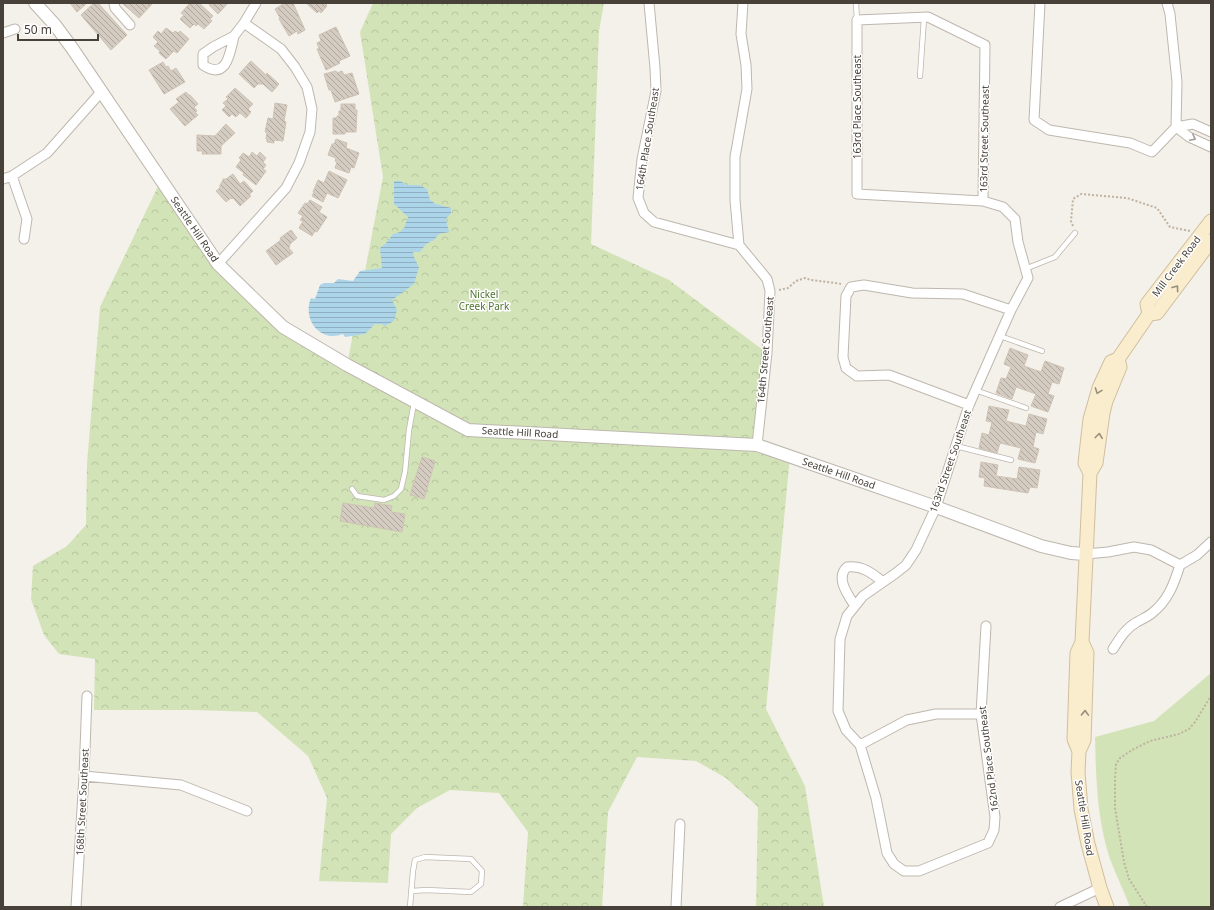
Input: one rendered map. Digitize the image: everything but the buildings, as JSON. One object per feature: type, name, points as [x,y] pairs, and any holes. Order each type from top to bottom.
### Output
[{"type":"main road","name":"Mill Creek Road","points":[[1086,554],[1090,473],[1096,463],[1106,401],[1120,367],[1118,359],[1150,314],[1157,313],[1206,237],[1211,220]]},
{"type":"main road","name":"Seattle Hill Road","points":[[1086,554],[1082,642],[1087,653],[1084,740],[1078,751],[1078,772],[1088,844],[1100,888],[1107,907]]},
{"type":"street","name":"Seattle Hill Road","points":[[35,3],[56,25],[218,264],[283,327],[347,365],[468,430],[757,445],[936,507],[1041,546],[1071,553],[1086,554]]},
{"type":"street","points":[[114,3],[115,8],[130,25]]},
{"type":"street","points":[[234,36],[256,3]]},
{"type":"street","name":"164th Place Southeast","points":[[649,3],[656,91],[642,159],[638,198],[644,213],[654,222],[739,245]]},
{"type":"street","points":[[739,245],[735,200],[735,157],[747,89],[746,65],[741,34],[743,3]]},
{"type":"street","points":[[1040,3],[1034,120],[1049,130],[1130,142],[1152,152],[1176,127],[1193,124],[1211,132]]},
{"type":"street","points":[[1167,3],[1170,14],[1177,82],[1176,127]]},
{"type":"street","points":[[857,20],[924,18]]},
{"type":"street","name":"163rd Street Southeast","points":[[894,864],[887,853],[876,798],[860,745],[846,730],[838,711],[840,639],[847,616],[854,606],[863,596],[906,564],[916,550],[936,507],[975,390],[1011,310],[1028,278],[1018,242],[1015,220],[1003,207],[983,201],[985,45],[928,18],[924,18]]},
{"type":"street","name":"163rd Place Southeast","points":[[857,20],[857,194],[983,201]]},
{"type":"street","points":[[218,264],[286,188],[300,163],[310,132],[312,109],[306,87],[295,66],[281,49],[244,23]]},
{"type":"street","points":[[3,33],[15,29]]},
{"type":"street","points":[[24,240],[27,219],[7,178],[47,154],[102,91]]},
{"type":"street","points":[[1176,127],[1189,137],[1211,146]]},
{"type":"street","name":"164th Street Southeast","points":[[739,245],[767,279],[770,291],[767,353],[757,445]]},
{"type":"street","points":[[969,405],[889,375],[856,376],[846,368],[843,357],[846,296],[850,287],[864,285],[912,293],[963,294],[1011,310]]},
{"type":"street","points":[[1113,649],[1124,632],[1137,622],[1151,615],[1165,600],[1174,584],[1180,565],[1197,556],[1211,542]]},
{"type":"street","points":[[1086,554],[1134,547],[1151,550],[1180,565]]},
{"type":"street","points":[[854,606],[843,583],[842,575],[847,567],[854,566],[862,568],[883,582]]},
{"type":"street","name":"162nd Place Southeast","points":[[894,864],[904,871],[919,871],[988,843],[994,830],[995,816],[981,714],[986,626]]},
{"type":"street","name":"168th Street Southeast","points":[[76,907],[87,696]]},
{"type":"street","points":[[860,745],[907,720],[936,714],[981,714]]},
{"type":"street","points":[[84,776],[181,785],[247,811]]},
{"type":"street","points":[[676,907],[680,824]]},
{"type":"street","points":[[1060,907],[1100,888]]},
{"type":"lane","points":[[856,3],[857,20]]},
{"type":"lane","points":[[920,76],[924,18]]},
{"type":"lane","points":[[1025,269],[1055,257],[1075,233]]},
{"type":"lane","points":[[1000,336],[1042,351]]},
{"type":"lane","points":[[975,390],[1026,408]]},
{"type":"lane","points":[[352,489],[357,496],[384,500],[394,496],[401,489],[405,472],[409,430],[414,401]]},
{"type":"lane","points":[[956,446],[1011,460]]},
{"type":"lane","points":[[410,907],[415,860],[425,857],[471,859],[482,871],[481,884],[471,892],[426,890],[412,891]]},
{"type":"path","points":[[1075,233],[1071,221],[1073,199],[1081,194],[1127,198],[1157,208],[1170,227],[1199,232],[1206,237]]},
{"type":"path","points":[[770,291],[788,288],[796,281],[805,278],[840,283],[850,287]]},
{"type":"path","points":[[1147,907],[1129,879],[1124,862],[1115,808],[1116,764],[1120,758],[1150,741],[1180,734],[1189,729],[1211,696]]},
{"type":"green space","name":"Nickel Creek Park","points":[[373,3],[604,3],[599,31],[591,244],[669,280],[767,353],[757,445],[790,456],[766,709],[805,786],[824,907],[756,907],[758,807],[726,778],[696,761],[637,757],[608,812],[602,907],[523,907],[528,832],[499,793],[450,790],[417,808],[391,834],[388,883],[319,881],[327,798],[308,756],[257,712],[194,710],[94,710],[95,659],[59,654],[44,635],[31,599],[33,566],[67,546],[86,525],[87,464],[100,307],[161,180],[218,264],[283,327],[347,365],[383,177],[360,32]]},
{"type":"green space","points":[[1211,673],[1211,907],[1130,907],[1110,859],[1102,829],[1097,783],[1095,737],[1154,721]]},
{"type":"water","points":[[394,181],[400,181],[407,185],[419,185],[427,189],[430,200],[436,204],[451,208],[451,213],[446,219],[449,232],[439,234],[434,240],[426,244],[420,252],[413,252],[419,267],[414,284],[392,300],[397,310],[394,321],[385,326],[375,324],[365,334],[345,337],[343,334],[335,336],[320,332],[311,321],[309,306],[311,298],[315,299],[320,285],[324,283],[334,283],[338,279],[353,281],[360,271],[382,268],[380,248],[393,234],[400,232],[404,228],[408,217],[394,204]]}]
